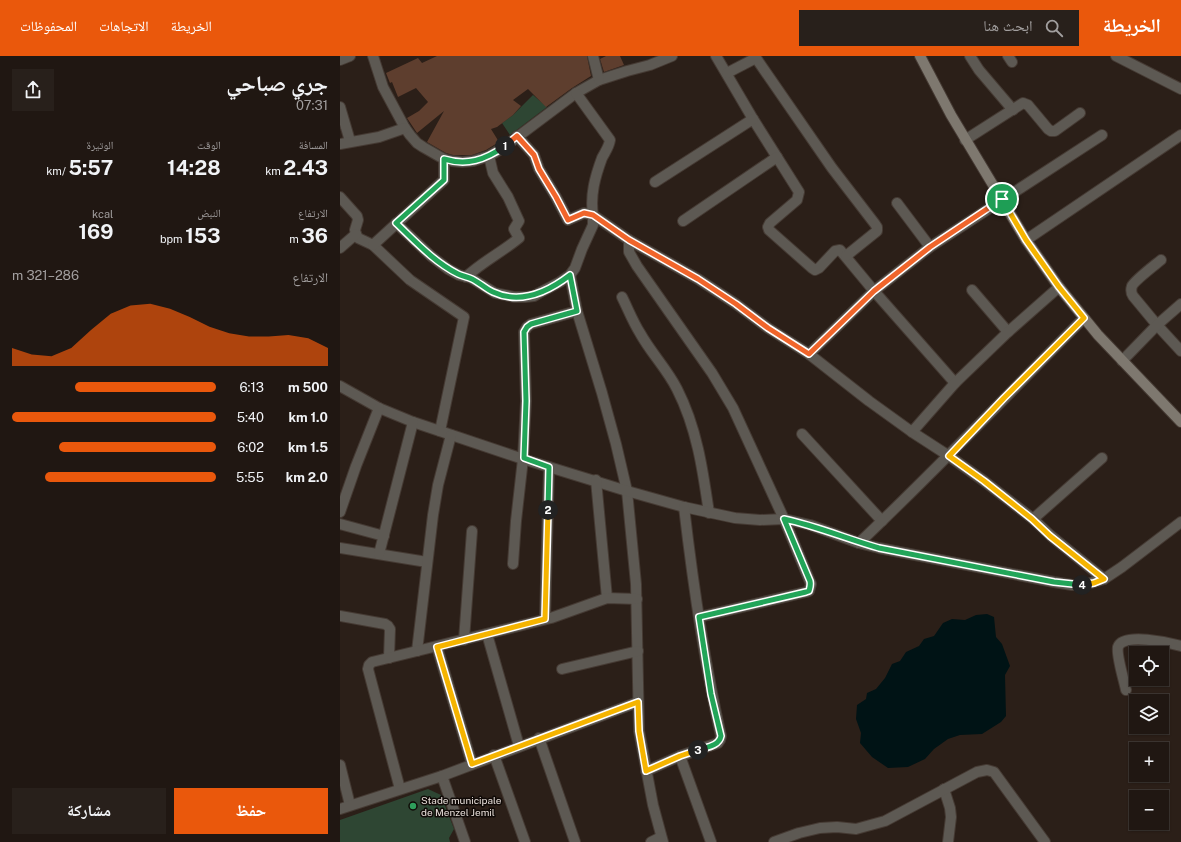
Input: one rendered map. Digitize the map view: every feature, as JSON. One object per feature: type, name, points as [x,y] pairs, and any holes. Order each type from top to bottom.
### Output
[{"type":"street","points":[[340,60],[350,56]]},
{"type":"street","points":[[374,56],[383,87],[405,128],[417,143],[452,162],[473,162],[489,156],[504,147],[576,93],[599,80],[650,65],[672,56]]},
{"type":"street","points":[[593,56],[599,80]]},
{"type":"street","points":[[716,56],[753,119],[799,192],[797,200],[770,223],[768,228],[813,269],[817,270],[838,250],[840,250],[955,383]]},
{"type":"street","points":[[920,56],[966,140],[1026,240],[1059,287],[1098,335],[1181,422]]},
{"type":"street","points":[[970,56],[979,70],[1014,110]]},
{"type":"street","points":[[1116,56],[1181,89]]},
{"type":"street","points":[[727,74],[756,58],[832,168],[875,224],[877,231],[846,256]]},
{"type":"street","points":[[396,223],[431,256],[459,275],[471,278],[495,293],[514,297],[534,296],[570,275],[575,268],[593,225],[592,194],[603,157],[610,140],[576,93]]},
{"type":"street","points":[[966,140],[1023,103],[1028,105],[1050,131],[1055,131],[1080,113]]},
{"type":"street","points":[[340,107],[350,141]]},
{"type":"street","points":[[655,182],[753,119]]},
{"type":"street","points":[[340,144],[379,136],[405,128]]},
{"type":"street","points":[[809,354],[874,291],[930,247],[1102,135]]},
{"type":"street","points":[[517,136],[534,155],[539,169],[568,220],[584,213],[593,215],[629,240],[698,279],[736,304],[768,328],[809,354],[912,432],[984,481],[1104,579]]},
{"type":"street","points":[[1026,240],[1181,136]]},
{"type":"street","points":[[466,277],[519,238],[514,229],[519,221],[508,197],[493,173],[489,156]]},
{"type":"street","points":[[683,222],[777,157]]},
{"type":"street","points":[[372,245],[444,180],[444,159]]},
{"type":"street","points":[[340,197],[357,216],[358,220],[355,230],[358,238],[372,245],[410,280],[464,317],[440,431]]},
{"type":"street","points":[[897,203],[930,247]]},
{"type":"street","points":[[340,248],[356,234]]},
{"type":"street","points":[[629,240],[629,252],[637,266],[712,372],[733,408],[784,519],[811,584],[809,591],[699,617]]},
{"type":"street","points":[[1161,260],[1135,283],[1132,288],[1133,296],[1181,351]]},
{"type":"street","points":[[570,275],[577,311],[604,401],[627,490],[637,599],[639,731],[646,771],[662,840],[651,842]]},
{"type":"street","points":[[912,432],[955,383],[1008,332],[1059,287]]},
{"type":"street","points":[[972,290],[1008,332]]},
{"type":"street","points":[[622,297],[640,333],[677,389],[688,414],[695,437],[703,474],[709,513]]},
{"type":"street","points":[[1122,361],[1157,325],[1181,304]]},
{"type":"street","points":[[513,564],[516,521],[524,458],[526,401],[524,332],[531,324],[577,311]]},
{"type":"street","points":[[859,543],[913,492],[1084,318]]},
{"type":"street","points":[[340,386],[379,408],[413,422],[549,467],[684,507],[735,518],[760,520],[784,519],[810,525],[859,543],[906,554],[1072,585],[1084,585],[1104,579],[1181,522]]},
{"type":"street","points":[[340,512],[379,408]]},
{"type":"street","points":[[379,554],[413,422]]},
{"type":"street","points":[[802,434],[882,521]]},
{"type":"street","points":[[417,651],[427,562],[438,485],[451,435]]},
{"type":"street","points":[[1032,519],[1102,458]]},
{"type":"street","points":[[545,619],[549,467]]},
{"type":"street","points":[[596,480],[607,598]]},
{"type":"street","points":[[646,771],[680,756],[718,743],[721,736],[711,694],[692,578],[684,507]]},
{"type":"street","points":[[340,524],[384,536]]},
{"type":"street","points":[[464,640],[472,531]]},
{"type":"street","points":[[340,548],[427,562]]},
{"type":"street","points":[[400,789],[368,669],[372,662],[551,618],[607,598],[637,599]]},
{"type":"street","points":[[340,616],[385,624],[388,626],[390,629],[389,658]]},
{"type":"street","points":[[487,634],[519,746]]},
{"type":"street","points":[[1126,690],[1118,654],[1119,644],[1123,641],[1133,639],[1152,640],[1181,646]]},
{"type":"street","points":[[437,647],[472,764]]},
{"type":"street","points":[[562,669],[638,651]]},
{"type":"street","points":[[340,809],[442,776],[494,755],[638,702]]},
{"type":"street","points":[[540,738],[576,842]]},
{"type":"street","points":[[494,755],[525,842]]},
{"type":"street","points":[[680,756],[710,842]]},
{"type":"street","points":[[340,765],[350,805]]},
{"type":"street","points":[[774,842],[799,832],[820,828],[837,827],[856,829],[885,821],[977,772],[987,770],[994,772],[1045,842]]},
{"type":"street","points":[[442,776],[465,842]]},
{"type":"street","points":[[944,790],[950,808],[951,817],[948,842]]},
{"type":"green space","points":[[533,95],[547,107],[510,135],[502,123],[513,115]]},
{"type":"green space","name":"Stade municipale de Menzel Jemil","points":[[428,789],[441,795],[454,829],[449,838],[450,842],[340,842],[340,820]]},
{"type":"shaded area","points":[[987,614],[994,617],[996,637],[1002,644],[1010,666],[1005,675],[1006,716],[1001,722],[982,734],[960,735],[948,739],[934,749],[925,759],[908,767],[888,768],[872,757],[860,743],[861,733],[856,719],[857,705],[866,699],[867,693],[876,689],[885,678],[892,664],[900,661],[906,652],[919,646],[924,639],[934,636],[943,623],[952,619],[965,620],[976,615]]},
{"type":"building","points":[[437,56],[587,56],[591,76],[546,107],[528,89],[513,100],[521,106],[513,115],[497,127],[491,129],[499,142],[486,150],[472,155],[453,155],[446,153],[427,142],[444,111],[417,133],[407,118],[419,111],[428,102],[416,88],[398,97],[392,82],[390,83],[386,73],[418,58],[422,63]]},
{"type":"building","points":[[606,56],[620,56],[624,65],[604,72],[600,59]]},
{"type":"place","name":"Stade municipale de Menzel Jemil","points":[[413,806]]},
{"type":"route","points":[[517,136],[534,155],[539,169],[568,220],[584,213],[593,215],[629,240],[698,279],[736,304],[768,328],[809,354],[874,291],[930,247],[1002,199],[1026,240],[1059,287],[1084,318],[1004,398],[949,456],[984,481],[1032,519],[1050,536],[1104,579],[1084,585],[1054,582],[879,548],[859,543],[810,525],[784,519],[810,581],[811,584],[809,591],[699,617],[711,694],[721,736],[718,743],[680,756],[646,771],[639,731],[638,702],[472,764],[437,647],[545,619],[549,467],[524,458],[526,401],[524,332],[531,324],[577,311],[570,275],[534,296],[514,297],[495,293],[489,291],[471,278],[459,275],[448,269],[431,256],[396,223],[444,180],[444,159],[452,162],[473,162],[489,156],[504,147],[517,136]]}]
